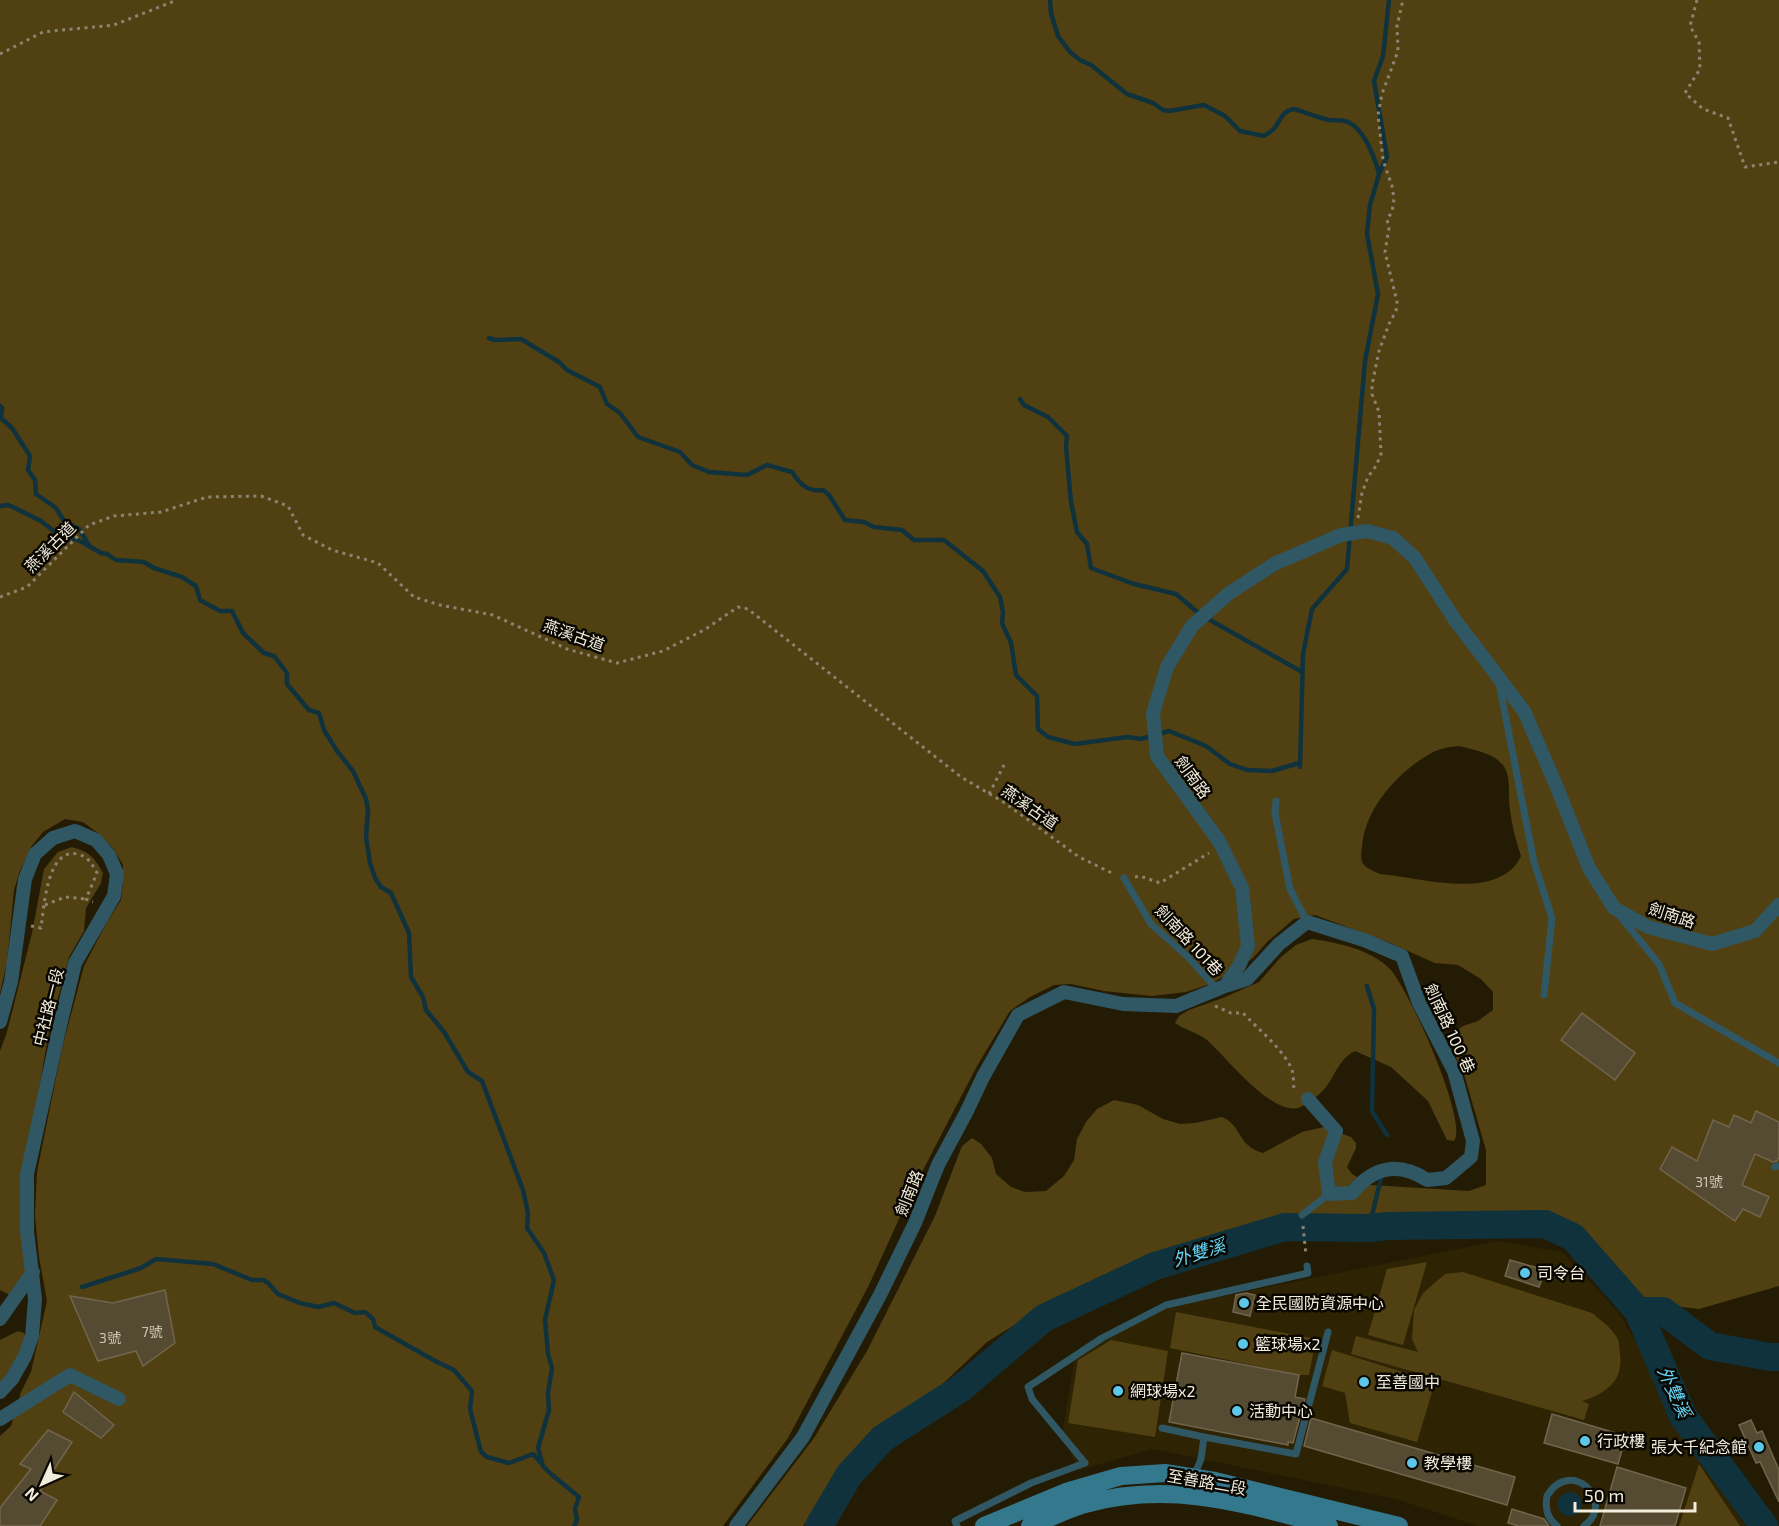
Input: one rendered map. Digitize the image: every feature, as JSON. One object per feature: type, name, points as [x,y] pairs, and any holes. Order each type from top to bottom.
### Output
[{"type":"street","name":"劍南路","points":[[736,1526],[803,1437],[880,1295],[915,1224],[938,1165],[1018,1015],[1064,992],[1123,1004],[1176,1006],[1221,987],[1239,966],[1248,946],[1242,888],[1220,841],[1157,756],[1153,713],[1167,667],[1192,626],[1228,594],[1274,564],[1351,533],[1367,531],[1393,538],[1415,558],[1455,620],[1524,711],[1589,868],[1614,908],[1648,927],[1712,944],[1755,931],[1779,905]]},
{"type":"street","name":"中社路一段","points":[[0,1022],[11,982],[25,879],[35,854],[53,838],[75,831],[96,840],[109,855],[117,874],[114,896],[75,963],[58,1034],[27,1174],[27,1231],[35,1299],[32,1336],[25,1356],[12,1379],[0,1392]]},
{"type":"street","points":[[1221,987],[1247,979],[1279,944],[1307,922]]},
{"type":"street","name":"劍南路 100 巷","points":[[1307,922],[1364,940],[1402,956],[1419,1003],[1454,1071],[1473,1141],[1471,1157],[1446,1178],[1427,1180],[1417,1174],[1386,1168],[1363,1179],[1352,1193],[1329,1194]]},
{"type":"street","points":[[1308,1099],[1336,1131],[1325,1162],[1329,1194]]},
{"type":"street","points":[[0,1319],[33,1272]]},
{"type":"street","points":[[0,1419],[70,1375],[119,1399]]},
{"type":"street","name":"至善路二段","points":[[984,1526],[1066,1492],[1121,1476],[1165,1473],[1215,1480],[1399,1526]]},
{"type":"street","name":"至善路二段","points":[[1030,1526],[1048,1522],[1085,1504],[1139,1494],[1176,1493],[1242,1502],[1329,1526]]},
{"type":"lane","points":[[1498,677],[1534,862],[1552,918],[1544,995]]},
{"type":"lane","points":[[1276,801],[1275,813],[1290,889],[1307,922]]},
{"type":"lane","name":"劍南路 101巷","points":[[1124,878],[1151,924],[1221,987]]},
{"type":"lane","points":[[1614,908],[1659,964],[1674,1003],[1779,1063]]},
{"type":"lane","name":"劍南路 100 巷","points":[[1302,1215],[1329,1194]]},
{"type":"lane","points":[[957,1526],[955,1521],[1031,1483],[1085,1463],[1032,1399],[1028,1387],[1102,1338],[1166,1305],[1308,1273],[1307,1266]]},
{"type":"lane","points":[[1162,1428],[1296,1454],[1328,1332]]},
{"type":"lane","points":[[1193,1478],[1201,1459],[1204,1437]]},
{"type":"lane","points":[[1557,1526],[1547,1514],[1547,1496],[1558,1483],[1575,1480],[1589,1488],[1596,1502],[1593,1517],[1584,1526]]},
{"type":"path","points":[[0,54],[43,32],[114,25],[177,0]]},
{"type":"path","points":[[1351,533],[1368,477],[1381,454],[1379,412],[1372,394],[1372,385],[1379,351],[1396,311],[1397,302],[1385,252],[1389,228],[1388,219],[1392,212],[1394,199],[1383,160],[1378,115],[1382,94],[1398,51],[1397,26],[1403,0]]},
{"type":"path","points":[[1696,0],[1690,26],[1699,42],[1700,69],[1685,93],[1703,109],[1728,118],[1745,167],[1779,162]]},
{"type":"path","name":"燕溪古道","points":[[0,597],[27,587],[88,525],[114,516],[162,512],[207,496],[261,496],[288,506],[303,534],[332,550],[378,563],[414,597],[440,605],[493,615],[567,649],[617,663],[663,651],[704,630],[738,607],[748,609],[961,777],[1005,803],[1079,857],[1124,878],[1140,876],[1160,883],[1213,851]]},
{"type":"path","points":[[989,794],[1004,765]]},
{"type":"path","points":[[18,923],[41,928],[51,871],[62,856],[70,853],[83,855],[97,873],[86,899]]},
{"type":"path","points":[[45,905],[65,897],[86,899],[106,908]]},
{"type":"path","points":[[1221,987],[1210,1004],[1231,1013],[1243,1013],[1286,1059],[1293,1071],[1294,1088],[1308,1099]]},
{"type":"path","points":[[1302,1215],[1307,1266]]},
{"type":"shaded area","points":[[0,0],[1779,0],[1779,1286],[1699,1309],[1650,1303],[1637,1294],[1581,1235],[1559,1222],[1530,1214],[1496,1213],[1464,1217],[1286,1220],[1232,1232],[1158,1254],[1040,1309],[987,1342],[931,1395],[892,1420],[852,1459],[803,1526],[747,1526],[814,1438],[867,1351],[935,1216],[962,1146],[972,1138],[981,1144],[992,1158],[996,1174],[1011,1187],[1025,1192],[1046,1191],[1064,1176],[1074,1160],[1077,1139],[1086,1122],[1097,1109],[1114,1100],[1138,1105],[1163,1119],[1180,1124],[1222,1117],[1233,1125],[1248,1146],[1263,1153],[1302,1132],[1324,1127],[1351,1137],[1356,1143],[1347,1167],[1352,1174],[1371,1185],[1469,1191],[1486,1185],[1486,1150],[1464,1074],[1450,1045],[1453,1034],[1493,1010],[1493,992],[1481,979],[1458,965],[1435,963],[1390,943],[1315,915],[1294,919],[1267,942],[1253,958],[1213,983],[1186,992],[1152,996],[1104,991],[1071,984],[1054,985],[1030,997],[1010,1011],[977,1066],[909,1197],[869,1285],[788,1438],[723,1526],[0,1526],[0,1436],[11,1426],[21,1392],[31,1372],[47,1301],[39,1257],[35,1215],[37,1172],[62,1048],[84,966],[121,900],[123,884],[123,865],[113,848],[83,822],[65,819],[43,832],[31,847],[14,890],[7,962],[0,993]],"holes":[[[1459,746],[1484,753],[1496,759],[1505,768],[1509,783],[1509,805],[1514,833],[1521,856],[1510,870],[1495,879],[1477,883],[1457,884],[1380,874],[1366,866],[1361,856],[1364,833],[1369,819],[1384,794],[1405,772],[1431,753]]]},
{"type":"shaded area","points":[[72,847],[91,856],[103,873],[101,883],[86,908],[84,931],[69,957],[49,1031],[35,1112],[29,1271],[13,1294],[8,1294],[0,1290],[0,1051],[32,933],[44,869],[58,852]]},
{"type":"shaded area","points":[[1312,939],[1343,945],[1372,956],[1389,968],[1398,980],[1421,1025],[1445,1082],[1453,1108],[1456,1129],[1454,1141],[1447,1140],[1428,1101],[1391,1067],[1355,1051],[1348,1055],[1339,1066],[1323,1091],[1298,1108],[1287,1108],[1262,1094],[1207,1040],[1175,1023],[1179,1016],[1189,1010],[1259,982],[1281,957],[1296,945]]},
{"type":"shaded area","name":"至善國中","points":[[1498,1241],[1562,1252],[1619,1313],[1706,1465],[1745,1526],[1478,1526],[1396,1499],[1153,1449],[1079,1470],[1062,1435],[1075,1357],[1111,1337],[1168,1307]]},
{"type":"shaded area","points":[[1427,1262],[1403,1345],[1368,1335],[1387,1269]]},
{"type":"shaded area","points":[[1463,1272],[1592,1313],[1614,1332],[1619,1345],[1619,1372],[1616,1379],[1605,1390],[1582,1401],[1589,1404],[1584,1420],[1351,1354],[1356,1336],[1418,1352],[1412,1339],[1414,1310],[1423,1293],[1445,1274]]},
{"type":"shaded area","name":"籃球場x2","points":[[1176,1312],[1316,1339],[1309,1375],[1299,1375],[1170,1348]]},
{"type":"shaded area","points":[[18,1331],[24,1333],[26,1338],[15,1365],[0,1383],[0,1340]]},
{"type":"shaded area","name":"網球場x2","points":[[1111,1340],[1168,1351],[1155,1437],[1068,1423],[1078,1360]]},
{"type":"shaded area","points":[[1332,1350],[1435,1382],[1417,1442],[1350,1423],[1345,1393],[1322,1386]]},
{"type":"shaded area","points":[[1699,1464],[1740,1526],[1679,1526]]},
{"type":"water","points":[[1570,1492],[1578,1496],[1582,1504],[1578,1512],[1570,1516],[1562,1512],[1558,1504],[1562,1496]]},
{"type":"building","points":[[1582,1013],[1635,1053],[1615,1080],[1561,1040]]},
{"type":"building","points":[[1756,1111],[1779,1122],[1777,1161],[1773,1162],[1755,1154],[1742,1185],[1769,1197],[1760,1217],[1743,1209],[1735,1221],[1660,1169],[1672,1147],[1697,1161],[1713,1120],[1729,1127],[1734,1115],[1751,1123]]},
{"type":"building","name":"司令台","points":[[1510,1260],[1545,1270],[1539,1287],[1505,1276]]},
{"type":"building","points":[[165,1290],[175,1343],[143,1366],[136,1351],[98,1361],[70,1296],[113,1303]]},
{"type":"building","name":"全民國防資源中心","points":[[1246,1293],[1255,1295],[1250,1316],[1233,1312],[1236,1295]]},
{"type":"building","name":"活動中心","points":[[1182,1353],[1299,1375],[1295,1397],[1305,1399],[1293,1443],[1288,1442],[1288,1445],[1169,1422]]},
{"type":"building","points":[[74,1392],[114,1425],[101,1438],[63,1412]]},
{"type":"building","name":"行政樓","points":[[1552,1414],[1626,1436],[1618,1464],[1544,1443]]},
{"type":"building","name":"教學樓","points":[[1311,1418],[1515,1477],[1507,1505],[1304,1446]]},
{"type":"building","name":"張大千紀念館","points":[[1751,1420],[1757,1433],[1762,1431],[1779,1470],[1779,1502],[1760,1462],[1756,1463],[1739,1425]]},
{"type":"building","points":[[48,1430],[72,1442],[40,1491],[57,1500],[40,1526],[0,1526],[0,1508],[31,1469],[20,1464]]},
{"type":"building","points":[[1617,1467],[1686,1488],[1675,1526],[1600,1526]]},
{"type":"building","points":[[1512,1509],[1544,1519],[1549,1526],[1519,1526],[1508,1523]]},
{"type":"waterway","points":[[1050,0],[1051,13],[1058,36],[1070,52],[1091,65],[1127,94],[1169,111],[1204,105],[1225,116],[1240,131],[1264,136],[1273,129],[1285,113],[1294,109],[1325,119],[1345,121],[1354,126],[1364,137],[1379,173]]},
{"type":"waterway","points":[[1300,767],[1303,654],[1312,609],[1347,569],[1365,361],[1378,294],[1367,234],[1370,205],[1379,174],[1387,157],[1374,81],[1383,56],[1389,0]]},
{"type":"waterway","points":[[489,338],[495,340],[521,339],[559,362],[567,370],[600,387],[607,404],[620,413],[638,437],[680,452],[692,465],[709,472],[747,475],[767,465],[792,472],[804,486],[813,490],[823,490],[829,495],[845,520],[864,522],[874,527],[902,530],[914,540],[944,540],[983,571],[1000,597],[1003,612],[1002,623],[1011,643],[1016,675],[1037,696],[1038,729],[1048,737],[1075,744],[1127,737],[1141,739],[1169,731],[1206,746],[1230,764],[1247,770],[1272,771],[1299,763]]},
{"type":"waterway","points":[[1020,399],[1024,405],[1048,417],[1067,436],[1071,502],[1077,532],[1087,544],[1091,568],[1134,584],[1176,594],[1210,620],[1302,672]]},
{"type":"waterway","points":[[0,406],[2,408],[1,418],[12,428],[30,456],[28,470],[35,480],[36,494],[56,508],[64,521],[79,529],[89,545]]},
{"type":"waterway","points":[[0,506],[8,505],[15,508],[41,521],[55,532],[82,542],[116,560],[144,562],[154,568],[182,577],[196,586],[200,600],[220,611],[232,611],[243,633],[264,653],[274,656],[287,673],[287,684],[309,710],[319,713],[324,730],[353,771],[366,799],[368,810],[366,837],[375,878],[381,887],[391,893],[409,933],[411,977],[423,997],[426,1010],[444,1032],[468,1072],[482,1081],[523,1190],[528,1213],[527,1228],[544,1253],[554,1280],[545,1320],[548,1354],[552,1368],[548,1393],[549,1410],[538,1448],[543,1466],[579,1497],[575,1509],[577,1520],[574,1526]]},
{"type":"waterway","points":[[1367,986],[1374,1009],[1372,1111],[1387,1135]]},
{"type":"waterway","points":[[1369,1228],[1381,1178]]},
{"type":"waterway","name":"外雙溪","points":[[819,1526],[849,1475],[883,1438],[960,1389],[1044,1318],[1155,1266],[1285,1227],[1369,1228],[1545,1224],[1573,1237],[1638,1311],[1683,1416],[1764,1526]]},
{"type":"waterway","points":[[82,1287],[141,1268],[156,1259],[213,1264],[252,1280],[263,1280],[278,1294],[300,1303],[318,1307],[334,1303],[355,1313],[365,1312],[373,1319],[375,1327],[454,1370],[472,1391],[470,1409],[481,1452],[487,1457],[509,1463],[533,1454],[541,1463]]},
{"type":"waterway","name":"外雙溪","points":[[1638,1311],[1663,1311],[1710,1346],[1779,1357]]},
{"type":"place","name":"司令台","points":[[1525,1273]]},
{"type":"place","name":"全民國防資源中心","points":[[1244,1303]]},
{"type":"place","name":"籃球場x2","points":[[1243,1344]]},
{"type":"place","name":"至善國中","points":[[1364,1382]]},
{"type":"place","name":"網球場x2","points":[[1118,1391]]},
{"type":"place","name":"活動中心","points":[[1237,1411]]},
{"type":"place","name":"行政樓","points":[[1585,1441]]},
{"type":"place","name":"張大千紀念館","points":[[1759,1447]]},
{"type":"place","name":"教學樓","points":[[1412,1463]]}]
